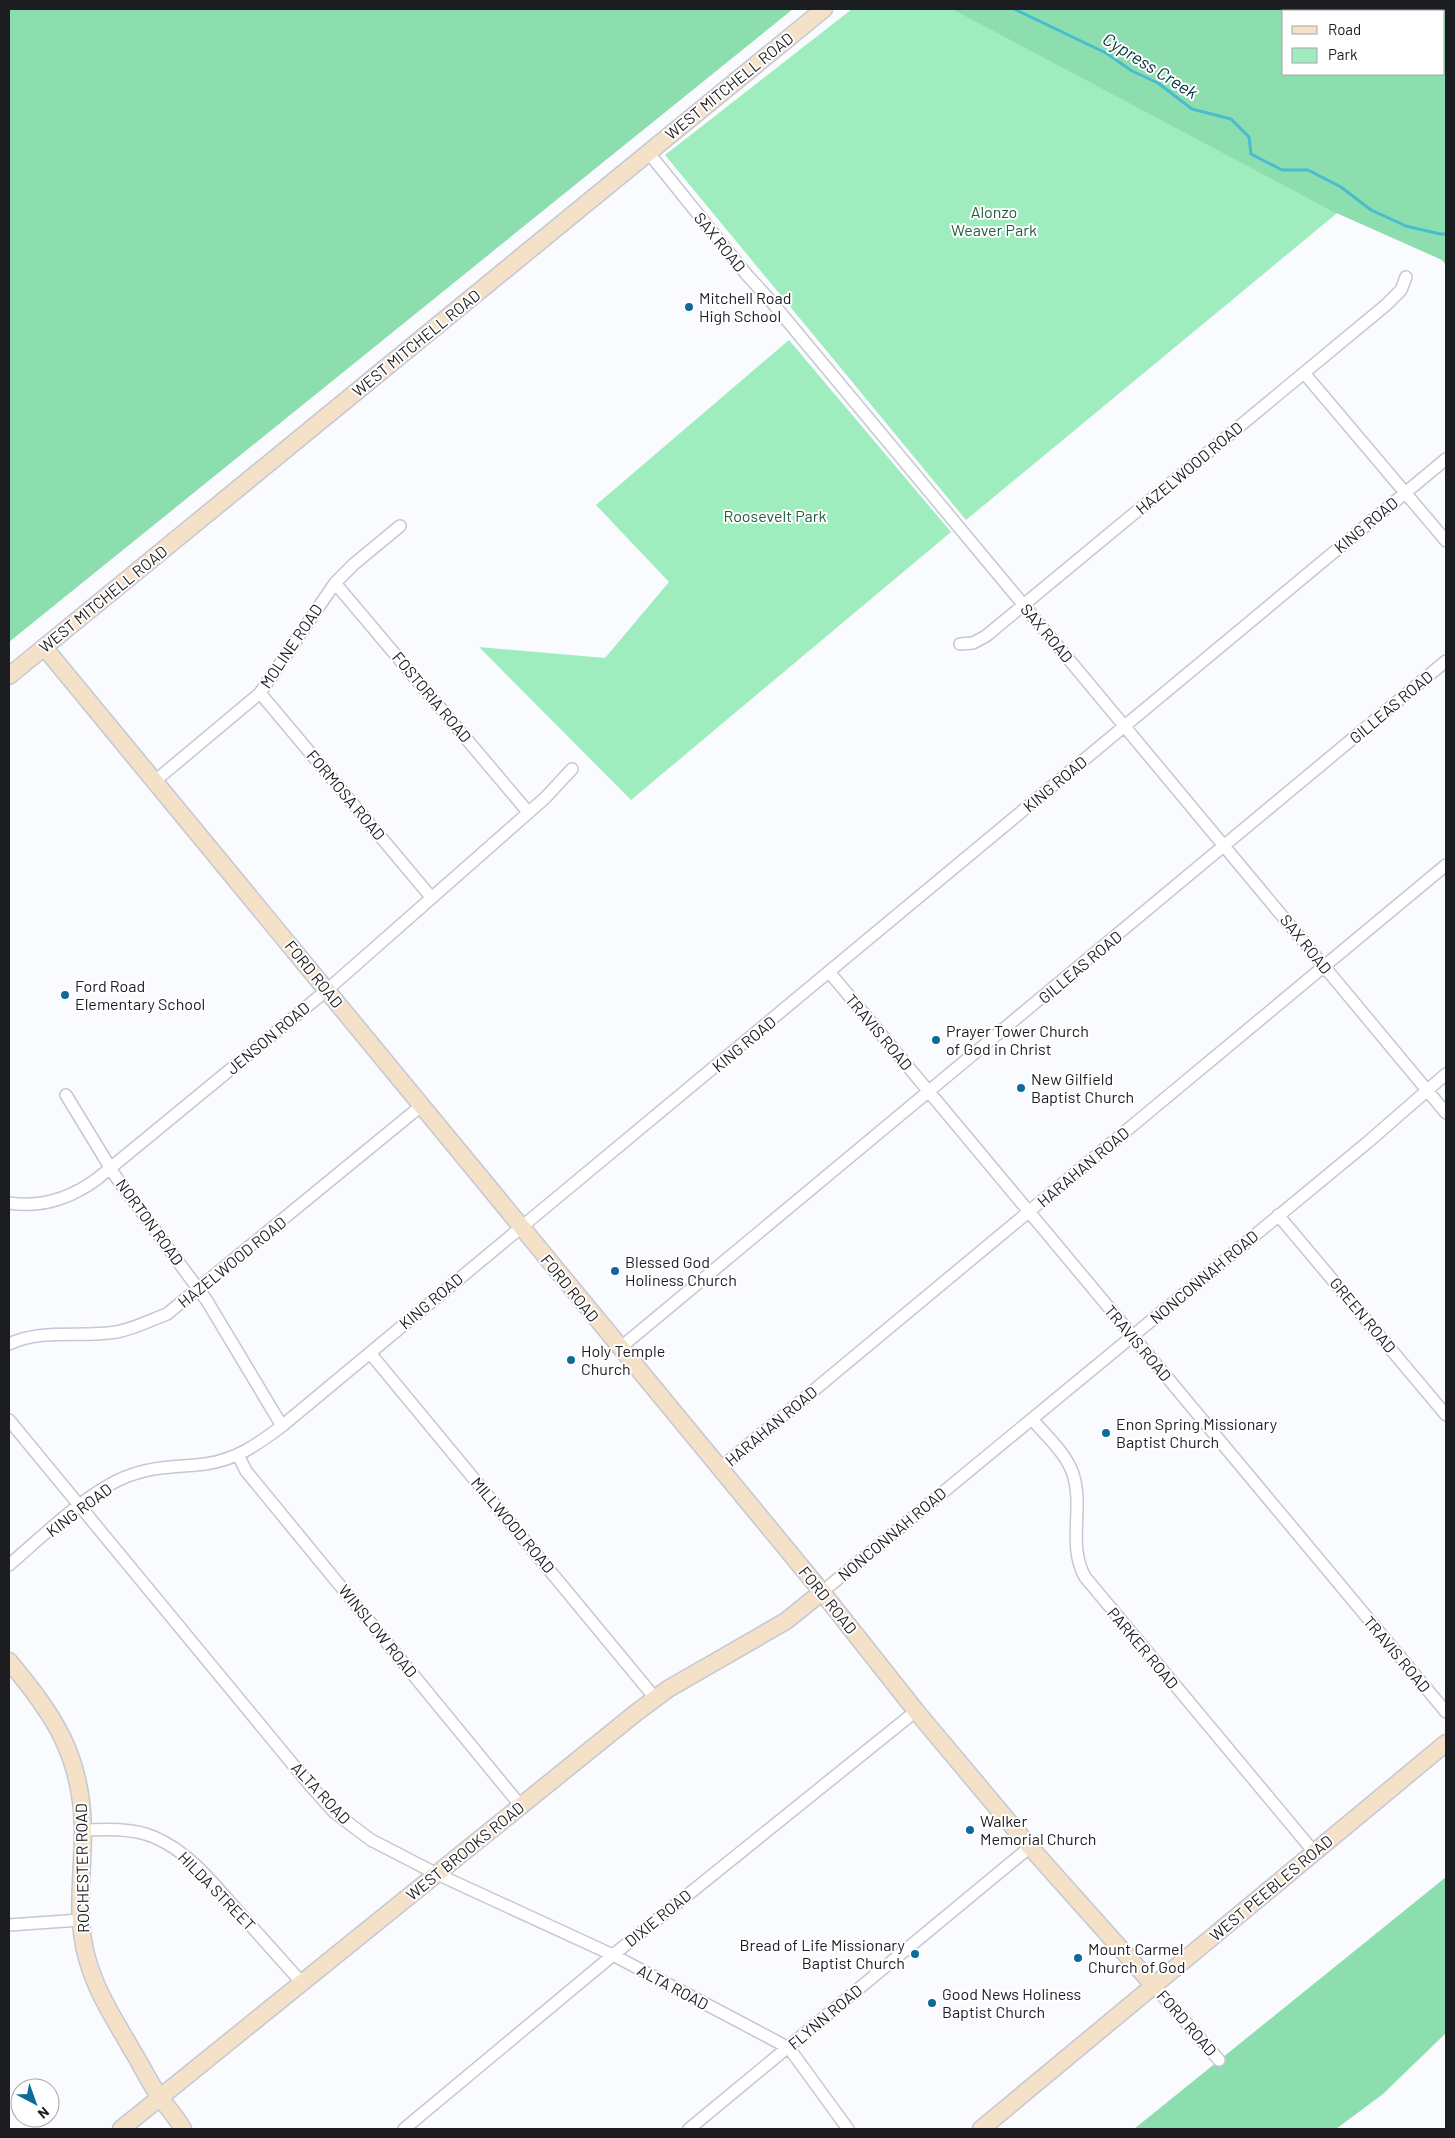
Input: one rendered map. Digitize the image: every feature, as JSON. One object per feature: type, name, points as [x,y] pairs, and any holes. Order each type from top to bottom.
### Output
[{"type":"street","name":"WEST MITCHELL ROAD","points":[[9,676],[824,9]]},
{"type":"street","name":"SAX ROAD","points":[[648,152],[746,274],[770,300],[1446,1113]]},
{"type":"street","name":"HAZELWOOD ROAD","points":[[960,644],[973,644],[980,641],[1397,295],[1406,277]]},
{"type":"street","points":[[1304,373],[1446,541]]},
{"type":"street","name":"KING ROAD","points":[[9,1565],[103,1488],[132,1474],[207,1464],[238,1455],[282,1426],[830,973],[1446,459]]},
{"type":"street","name":"MOLINE ROAD","points":[[155,781],[260,693],[335,582],[400,526]]},
{"type":"street","name":"FOSTORIA ROAD","points":[[335,582],[528,812]]},
{"type":"street","name":"FORD ROAD","points":[[44,647],[822,1592],[916,1711],[1030,1847],[1218,2060]]},
{"type":"street","name":"GILLEAS ROAD","points":[[620,1348],[1446,660]]},
{"type":"street","name":"FORMOSA ROAD","points":[[260,693],[431,898]]},
{"type":"street","name":"JENSON ROAD","points":[[9,1203],[28,1204],[59,1200],[86,1187],[111,1168],[326,990],[528,812],[572,768]]},
{"type":"street","name":"HARAHAN ROAD","points":[[719,1469],[1446,865]]},
{"type":"street","name":"TRAVIS ROAD","points":[[830,973],[1446,1712]]},
{"type":"street","name":"NONCONNAH ROAD","points":[[822,1592],[1446,1074]]},
{"type":"street","name":"NORTON ROAD","points":[[66,1095],[111,1168],[199,1290],[282,1426]]},
{"type":"street","name":"HAZELWOOD ROAD","points":[[9,1344],[51,1334],[117,1332],[168,1314],[421,1106]]},
{"type":"street","name":"GREEN ROAD","points":[[1278,1215],[1446,1415]]},
{"type":"street","name":"MILLWOOD ROAD","points":[[370,1353],[655,1698]]},
{"type":"street","name":"PARKER ROAD","points":[[1032,1419],[1066,1459],[1074,1475],[1078,1499],[1077,1556],[1086,1577],[1314,1852]]},
{"type":"street","name":"ALTA ROAD","points":[[9,1420],[328,1806],[346,1822],[371,1840],[437,1874],[613,1955],[789,2048],[848,2129]]},
{"type":"street","name":"WINSLOW ROAD","points":[[238,1455],[246,1471],[520,1805]]},
{"type":"street","name":"WEST BROOKS ROAD","points":[[121,2129],[520,1805],[655,1698],[786,1621],[822,1592]]},
{"type":"street","name":"ROCHESTER ROAD","points":[[9,1661],[45,1705],[65,1741],[78,1783],[83,1830],[80,1920],[87,1958],[100,1994],[160,2097],[183,2129]]},
{"type":"street","name":"DIXIE ROAD","points":[[404,2129],[613,1955],[916,1711]]},
{"type":"street","name":"WEST PEEBLES ROAD","points":[[981,2129],[1446,1743]]},
{"type":"street","name":"HILDA STREET","points":[[83,1830],[115,1830],[145,1834],[184,1854],[221,1892],[302,1983]]},
{"type":"street","name":"FLYNN ROAD","points":[[689,2129],[1030,1847]]},
{"type":"street","points":[[9,1925],[80,1920]]},
{"type":"green space","points":[[9,9],[793,9],[9,642]]},
{"type":"green space","name":"Alonzo Weaver Park","points":[[852,9],[1409,9],[1282,10],[1282,75],[1444,75],[1446,123],[966,520],[665,155]]},
{"type":"green space","points":[[952,9],[1446,9],[1446,265],[1442,260],[1332,211]]},
{"type":"green space","name":"Roosevelt Park","points":[[789,340],[951,532],[631,800],[479,647],[605,658],[669,582],[596,505]]},
{"type":"green space","points":[[1446,1877],[1446,2033],[1383,2094],[1336,2129],[1134,2129]]},
{"type":"waterway","name":"Cypress Creek","points":[[1014,9],[1106,53],[1132,71],[1158,83],[1192,109],[1231,119],[1249,137],[1251,154],[1282,170],[1308,170],[1341,187],[1371,210],[1406,226],[1446,234]]},
{"type":"place","name":"Mitchell Road High School","points":[[689,307]]},
{"type":"place","name":"Ford Road Elementary School","points":[[65,995]]},
{"type":"place","name":"Prayer Tower Church of God in Christ","points":[[936,1040]]},
{"type":"place","name":"New Gilfield Baptist Church","points":[[1021,1088]]},
{"type":"place","name":"Blessed God Holiness Church","points":[[615,1271]]},
{"type":"place","name":"Holy Temple Church","points":[[571,1360]]},
{"type":"place","name":"Enon Spring Missionary Baptist Church","points":[[1106,1433]]},
{"type":"place","name":"Walker Memorial Church","points":[[970,1830]]},
{"type":"place","name":"Bread of Life Missionary Baptist Church","points":[[915,1954]]},
{"type":"place","name":"Mount Carmel Church of God","points":[[1078,1958]]},
{"type":"place","name":"Good News Holiness Baptist Church","points":[[932,2003]]}]
